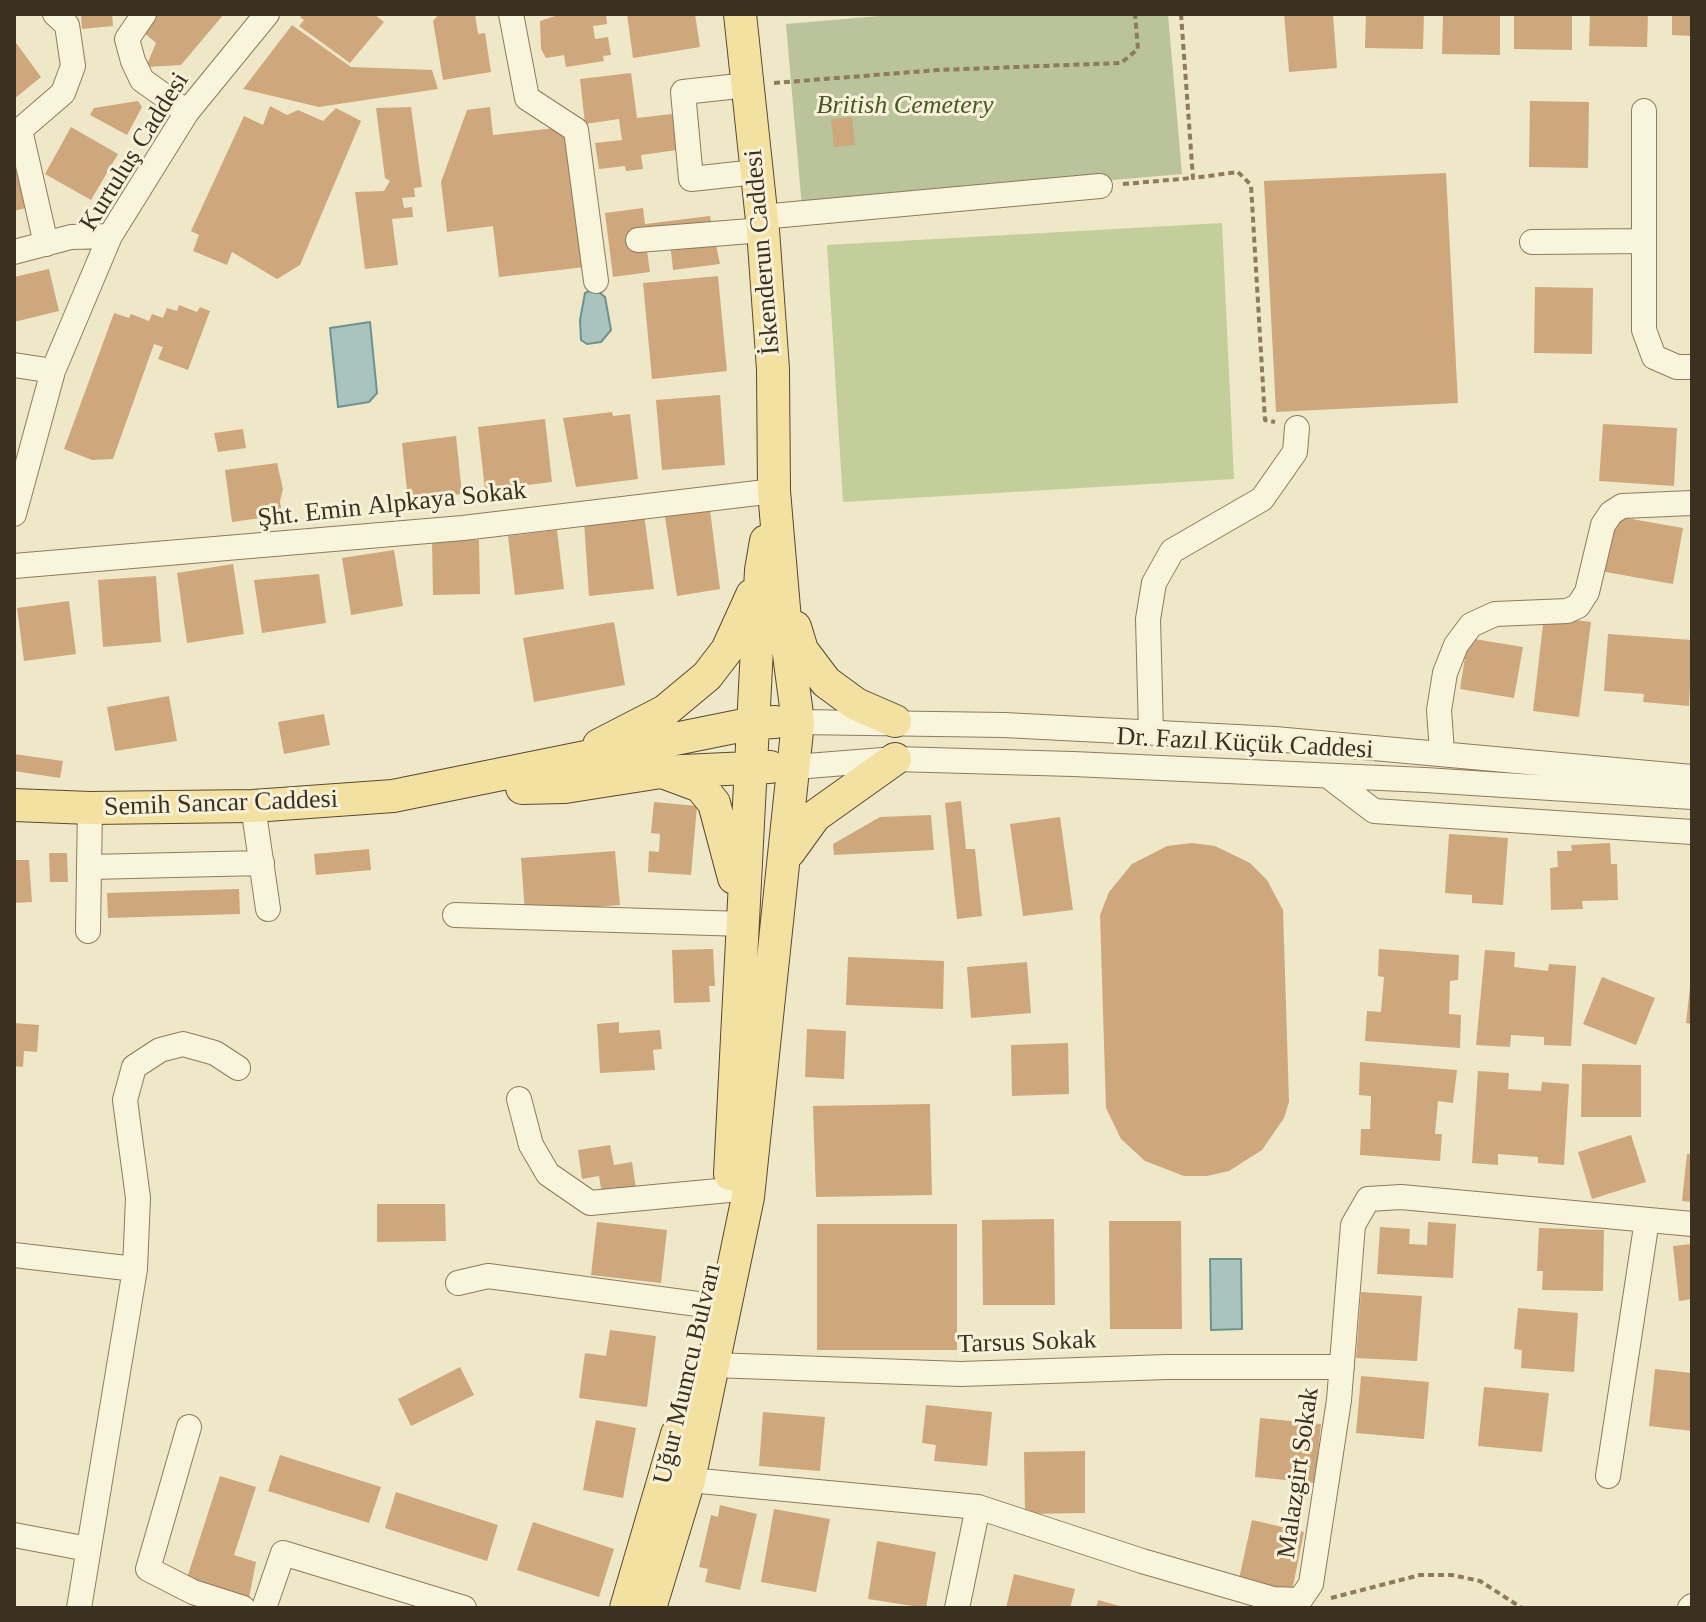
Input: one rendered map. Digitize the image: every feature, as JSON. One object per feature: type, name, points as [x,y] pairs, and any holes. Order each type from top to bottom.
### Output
[{"type":"main road","name":"İskenderun Caddesi","points":[[740,14],[762,223],[773,369],[772,578]]},
{"type":"main road","points":[[772,578],[802,650],[826,682],[856,704],[895,721]]},
{"type":"main road","points":[[742,1141],[787,855],[798,722],[772,578]]},
{"type":"main road","points":[[742,1141],[744,924],[754,723],[772,578]]},
{"type":"main road","points":[[565,764],[665,711],[707,676],[727,650],[748,608],[772,578]]},
{"type":"main road","points":[[427,792],[754,723],[798,722]]},
{"type":"main road","points":[[787,855],[815,816],[895,759]]},
{"type":"main road","points":[[427,792],[565,787],[661,772],[752,766],[795,767]]},
{"type":"main road","points":[[661,772],[700,786],[714,803],[723,826],[744,924]]},
{"type":"main road","name":"Semih Sancar Caddesi","points":[[14,805],[90,808],[253,806],[427,792]]},
{"type":"main road","name":"Uğur Mumcu Bulvarı","points":[[626,1608],[669,1469],[742,1141]]},
{"type":"main road","name":"Uğur Mumcu Bulvarı","points":[[650,1608],[689,1480],[748,1197],[742,1141]]},
{"type":"street","points":[[46,244],[17,129],[63,93],[73,66],[67,25],[55,14]]},
{"type":"street","points":[[144,14],[127,39],[133,61],[142,80],[187,112]]},
{"type":"street","name":"Kurtuluş Caddesi","points":[[14,514],[53,371],[110,236],[187,112],[267,14]]},
{"type":"street","points":[[511,14],[527,98],[576,130],[596,281]]},
{"type":"street","points":[[748,85],[683,92],[691,179],[756,172]]},
{"type":"street","points":[[1644,111],[1644,330],[1654,357],[1677,367],[1692,367]]},
{"type":"street","points":[[638,240],[762,223],[1100,186]]},
{"type":"street","points":[[14,252],[71,237],[110,236]]},
{"type":"street","points":[[1532,242],[1644,241]]},
{"type":"street","points":[[14,365],[53,371]]},
{"type":"street","points":[[1151,732],[1148,619],[1154,583],[1172,551],[1262,499],[1295,452],[1297,428]]},
{"type":"street","name":"Şht. Emin Alpkaya Sokak","points":[[14,566],[463,528],[774,491]]},
{"type":"street","points":[[1442,752],[1439,710],[1445,673],[1471,625],[1495,614],[1567,611],[1578,606],[1587,592],[1603,525],[1611,513],[1622,506],[1692,503]]},
{"type":"street","name":"Dr. Fazıl Küçük Caddesi","points":[[798,722],[895,721],[1151,732],[1442,752],[1692,777]]},
{"type":"street","name":"Dr. Fazıl Küçük Caddesi","points":[[795,767],[895,759],[1328,776],[1692,797]]},
{"type":"street","points":[[1328,776],[1374,811],[1692,832]]},
{"type":"street","points":[[253,806],[268,909]]},
{"type":"street","points":[[88,931],[90,808]]},
{"type":"street","points":[[89,867],[262,863]]},
{"type":"street","points":[[455,915],[744,924]]},
{"type":"street","points":[[79,1608],[135,1269],[138,1198],[125,1100],[134,1067],[160,1050],[183,1044],[215,1053],[238,1068]]},
{"type":"street","points":[[519,1099],[531,1145],[548,1174],[590,1203],[729,1190]]},
{"type":"street","name":"Malazgirt Sokak","points":[[1300,1600],[1311,1584],[1342,1367],[1353,1225],[1368,1199],[1401,1197],[1692,1224]]},
{"type":"street","points":[[1608,1476],[1647,1220]]},
{"type":"street","points":[[14,1255],[135,1269]]},
{"type":"street","points":[[458,1283],[488,1276],[705,1305]]},
{"type":"street","name":"Tarsus Sokak","points":[[713,1365],[961,1374],[1167,1367],[1342,1367]]},
{"type":"street","points":[[189,1427],[148,1569],[193,1592],[243,1608]]},
{"type":"street","points":[[689,1480],[978,1507],[1273,1599],[1300,1600]]},
{"type":"street","points":[[957,1608],[978,1507]]},
{"type":"street","points":[[14,1535],[88,1549]]},
{"type":"street","points":[[264,1608],[283,1553],[464,1608]]},
{"type":"path","points":[[748,85],[938,70],[1121,63],[1138,49],[1135,14]]},
{"type":"path","points":[[1181,14],[1193,178]]},
{"type":"path","points":[[1100,186],[1238,172],[1251,185],[1265,420],[1297,428]]},
{"type":"path","points":[[1300,1600],[1338,1598],[1420,1575],[1452,1575],[1480,1581],[1522,1608]]},
{"type":"green space","name":"British Cemetery","points":[[903,14],[1168,14],[1182,174],[802,207],[786,24]]},
{"type":"green space","points":[[1222,223],[1234,479],[843,502],[827,245]]},
{"type":"water","points":[[595,289],[605,297],[611,330],[601,342],[587,344],[581,340],[580,320],[585,293]]},
{"type":"water","points":[[370,322],[377,393],[369,402],[338,407],[330,328]]},
{"type":"water","points":[[1210,1259],[1241,1259],[1242,1329],[1211,1330]]},
{"type":"building","points":[[81,14],[112,14],[113,26],[82,29]]},
{"type":"building","points":[[156,14],[224,14],[181,65],[146,67],[156,43],[142,31]]},
{"type":"building","points":[[303,14],[374,14],[384,22],[350,63],[299,26],[304,20],[300,17]]},
{"type":"building","points":[[439,14],[475,14],[478,34],[485,33],[491,72],[443,80],[433,21]]},
{"type":"building","points":[[561,14],[606,14],[607,24],[593,26],[595,39],[608,37],[611,55],[603,56],[604,61],[566,67],[564,55],[546,58],[541,49],[540,21]]},
{"type":"building","points":[[627,14],[695,14],[700,47],[633,58]]},
{"type":"building","points":[[1284,14],[1333,14],[1337,68],[1289,72]]},
{"type":"building","points":[[1366,14],[1424,14],[1423,49],[1365,48]]},
{"type":"building","points":[[1443,14],[1500,14],[1500,55],[1442,54]]},
{"type":"building","points":[[1514,14],[1572,14],[1572,50],[1514,49]]},
{"type":"building","points":[[1590,14],[1648,14],[1647,47],[1589,46]]},
{"type":"building","points":[[1672,14],[1692,14],[1692,36],[1672,35]]},
{"type":"building","points":[[292,25],[351,67],[432,70],[438,89],[319,107],[243,89]]},
{"type":"building","points":[[14,40],[41,77],[14,99]]},
{"type":"building","points":[[631,73],[637,118],[672,114],[677,150],[641,155],[643,169],[626,171],[625,166],[599,169],[595,143],[622,140],[619,119],[585,124],[580,79]]},
{"type":"building","points":[[138,101],[142,107],[127,135],[90,115],[94,108]]},
{"type":"building","points":[[1530,101],[1589,102],[1588,168],[1529,167]]},
{"type":"building","points":[[270,106],[287,115],[298,110],[323,121],[336,108],[361,121],[300,265],[277,279],[232,252],[227,265],[193,251],[199,235],[191,231],[244,116],[263,125]]},
{"type":"building","points":[[411,107],[422,187],[414,188],[415,197],[402,198],[404,208],[412,207],[413,217],[392,219],[398,265],[365,269],[355,192],[384,191],[390,181],[385,178],[376,108]]},
{"type":"building","points":[[490,107],[493,135],[555,128],[570,138],[585,267],[499,277],[493,226],[447,232],[441,182],[467,110]]},
{"type":"building","points":[[852,117],[855,145],[834,147],[831,119]]},
{"type":"building","points":[[71,127],[118,154],[91,200],[45,174]]},
{"type":"building","points":[[14,161],[26,208],[14,211]]},
{"type":"building","points":[[1446,173],[1458,403],[1276,412],[1264,181]]},
{"type":"building","points":[[643,208],[645,224],[710,216],[720,264],[673,270],[670,242],[646,244],[650,272],[613,277],[605,213]]},
{"type":"building","points":[[49,269],[59,311],[14,322],[14,277]]},
{"type":"building","points":[[718,276],[727,371],[652,379],[643,283]]},
{"type":"building","points":[[1535,287],[1593,288],[1592,354],[1534,353]]},
{"type":"building","points":[[179,305],[197,312],[200,307],[210,311],[188,370],[158,359],[163,347],[154,344],[113,459],[92,460],[64,449],[114,313],[129,318],[131,314],[149,321],[152,314],[163,318],[167,308],[177,311]]},
{"type":"building","points":[[720,395],[725,465],[662,470],[656,400]]},
{"type":"building","points":[[612,412],[613,416],[630,414],[638,479],[576,487],[563,418]]},
{"type":"building","points":[[545,419],[552,482],[485,490],[478,427]]},
{"type":"building","points":[[1603,424],[1677,428],[1674,486],[1599,481]]},
{"type":"building","points":[[243,429],[246,448],[218,452],[214,433]]},
{"type":"building","points":[[456,436],[462,494],[408,500],[402,443]]},
{"type":"building","points":[[277,463],[283,489],[280,501],[282,515],[232,522],[225,470]]},
{"type":"building","points":[[710,510],[720,589],[677,596],[665,517]]},
{"type":"building","points":[[644,514],[654,589],[589,596],[584,522]]},
{"type":"building","points":[[1609,515],[1683,528],[1673,584],[1600,571]]},
{"type":"building","points":[[557,530],[564,589],[515,595],[508,536]]},
{"type":"building","points":[[432,540],[479,540],[480,594],[433,595]]},
{"type":"building","points":[[394,550],[403,606],[351,615],[342,558]]},
{"type":"building","points":[[233,564],[244,634],[187,643],[177,573]]},
{"type":"building","points":[[319,574],[326,623],[262,633],[254,580]]},
{"type":"building","points":[[156,576],[161,642],[103,647],[98,580]]},
{"type":"building","points":[[69,601],[76,654],[24,661],[17,608]]},
{"type":"building","points":[[1544,616],[1591,622],[1579,717],[1533,711]]},
{"type":"building","points":[[614,622],[625,685],[534,702],[523,638]]},
{"type":"building","points":[[1608,634],[1692,640],[1689,706],[1643,702],[1644,694],[1604,691]]},
{"type":"building","points":[[1468,638],[1523,647],[1514,698],[1460,689]]},
{"type":"building","points":[[169,696],[177,741],[115,751],[107,707]]},
{"type":"building","points":[[324,714],[330,745],[284,754],[278,722]]},
{"type":"building","points":[[14,754],[63,761],[60,778],[14,771]]},
{"type":"building","points":[[961,801],[966,849],[975,849],[982,916],[957,919],[945,803]]},
{"type":"building","points":[[654,802],[697,806],[691,875],[648,872],[649,851],[659,852],[660,834],[651,833]]},
{"type":"building","points":[[931,815],[934,850],[834,855],[833,844],[880,817]]},
{"type":"building","points":[[1060,817],[1073,910],[1023,916],[1010,824]]},
{"type":"building","points":[[1449,834],[1508,838],[1503,905],[1472,903],[1472,895],[1445,893]]},
{"type":"building","points":[[1192,843],[1215,846],[1250,863],[1267,880],[1283,910],[1289,1102],[1284,1118],[1262,1150],[1229,1171],[1207,1176],[1184,1176],[1145,1161],[1121,1139],[1106,1108],[1100,915],[1109,892],[1132,864],[1167,846]]},
{"type":"building","points":[[1610,843],[1611,864],[1617,864],[1618,900],[1582,901],[1583,909],[1551,910],[1550,868],[1558,867],[1557,851],[1572,851],[1571,845]]},
{"type":"building","points":[[369,849],[371,870],[316,875],[314,854]]},
{"type":"building","points":[[615,851],[620,905],[525,913],[521,858]]},
{"type":"building","points":[[49,853],[67,853],[68,882],[50,882]]},
{"type":"building","points":[[14,860],[29,860],[32,902],[14,903]]},
{"type":"building","points":[[239,889],[240,914],[108,918],[107,893]]},
{"type":"building","points":[[713,949],[715,986],[709,986],[710,1002],[674,1003],[672,950]]},
{"type":"building","points":[[1379,949],[1459,955],[1458,980],[1450,981],[1449,1014],[1461,1015],[1460,1048],[1365,1041],[1367,1011],[1381,1012],[1384,977],[1378,976]]},
{"type":"building","points":[[1485,950],[1515,952],[1514,967],[1548,971],[1549,964],[1576,966],[1571,1046],[1544,1045],[1544,1037],[1511,1035],[1510,1047],[1476,1045]]},
{"type":"building","points":[[848,957],[944,961],[943,1009],[846,1005]]},
{"type":"building","points":[[1027,962],[1031,1013],[971,1018],[967,967]]},
{"type":"building","points":[[1602,977],[1655,998],[1636,1045],[1583,1024]]},
{"type":"building","points":[[1692,987],[1692,1024],[1686,1023]]},
{"type":"building","points":[[619,1022],[619,1033],[660,1030],[662,1049],[653,1050],[655,1070],[600,1073],[597,1024]]},
{"type":"building","points":[[14,1023],[39,1025],[37,1052],[24,1051],[23,1067],[14,1066]]},
{"type":"building","points":[[807,1029],[846,1031],[844,1079],[805,1077]]},
{"type":"building","points":[[1068,1043],[1069,1094],[1012,1096],[1011,1045]]},
{"type":"building","points":[[1360,1062],[1457,1070],[1453,1103],[1438,1101],[1435,1134],[1442,1134],[1440,1161],[1360,1155],[1361,1129],[1370,1129],[1371,1096],[1359,1095]]},
{"type":"building","points":[[1582,1064],[1641,1065],[1641,1117],[1581,1117]]},
{"type":"building","points":[[1478,1071],[1509,1073],[1508,1089],[1541,1091],[1542,1082],[1569,1084],[1564,1165],[1538,1163],[1538,1157],[1498,1154],[1498,1165],[1472,1163]]},
{"type":"building","points":[[930,1104],[932,1195],[816,1197],[813,1106]]},
{"type":"building","points":[[1631,1135],[1646,1182],[1592,1199],[1578,1152]]},
{"type":"building","points":[[610,1145],[614,1165],[632,1162],[636,1189],[602,1194],[599,1176],[582,1179],[578,1150]]},
{"type":"building","points":[[1687,1154],[1692,1154],[1692,1202],[1682,1201]]},
{"type":"building","points":[[377,1204],[445,1204],[446,1241],[377,1242]]},
{"type":"building","points":[[1054,1219],[1055,1305],[983,1305],[982,1220]]},
{"type":"building","points":[[1109,1221],[1181,1221],[1182,1329],[1110,1329]]},
{"type":"building","points":[[597,1222],[667,1230],[661,1283],[591,1275]]},
{"type":"building","points":[[1428,1222],[1456,1224],[1453,1278],[1377,1274],[1380,1227],[1410,1229],[1409,1244],[1427,1245]]},
{"type":"building","points":[[817,1224],[957,1224],[957,1350],[817,1350]]},
{"type":"building","points":[[1539,1228],[1604,1230],[1603,1291],[1542,1290],[1543,1271],[1537,1271]]},
{"type":"building","points":[[1692,1244],[1692,1299],[1679,1301],[1673,1246]]},
{"type":"building","points":[[1361,1292],[1422,1296],[1417,1361],[1356,1358]]},
{"type":"building","points":[[1518,1308],[1578,1313],[1574,1372],[1521,1368],[1522,1350],[1514,1349]]},
{"type":"building","points":[[610,1330],[656,1336],[647,1407],[579,1398],[585,1353],[606,1356]]},
{"type":"building","points":[[460,1367],[474,1395],[411,1426],[398,1399]]},
{"type":"building","points":[[1655,1369],[1692,1373],[1692,1431],[1649,1426]]},
{"type":"building","points":[[1361,1376],[1429,1382],[1424,1439],[1356,1433]]},
{"type":"building","points":[[1484,1387],[1549,1393],[1542,1452],[1478,1446]]},
{"type":"building","points":[[926,1405],[992,1412],[987,1466],[934,1461],[936,1445],[922,1443]]},
{"type":"building","points":[[763,1412],[825,1417],[820,1471],[759,1466]]},
{"type":"building","points":[[1260,1418],[1321,1424],[1315,1483],[1255,1477]]},
{"type":"building","points":[[596,1420],[636,1428],[623,1498],[583,1490]]},
{"type":"building","points":[[1085,1451],[1085,1513],[1025,1514],[1024,1452]]},
{"type":"building","points":[[280,1455],[381,1487],[369,1523],[268,1491]]},
{"type":"building","points":[[220,1476],[256,1487],[234,1555],[256,1562],[249,1598],[187,1578]]},
{"type":"building","points":[[396,1492],[498,1525],[487,1561],[385,1528]]},
{"type":"building","points":[[720,1505],[757,1514],[740,1590],[705,1582],[708,1569],[699,1567],[711,1515],[718,1517]]},
{"type":"building","points":[[774,1509],[830,1519],[816,1592],[761,1582]]},
{"type":"building","points":[[1252,1520],[1304,1532],[1292,1591],[1239,1579]]},
{"type":"building","points":[[533,1522],[614,1549],[599,1597],[517,1570]]},
{"type":"building","points":[[877,1541],[936,1552],[926,1608],[868,1599]]},
{"type":"building","points":[[1014,1574],[1075,1589],[1070,1608],[1006,1608]]},
{"type":"building","points":[[1098,1600],[1123,1607],[1096,1608]]}]
